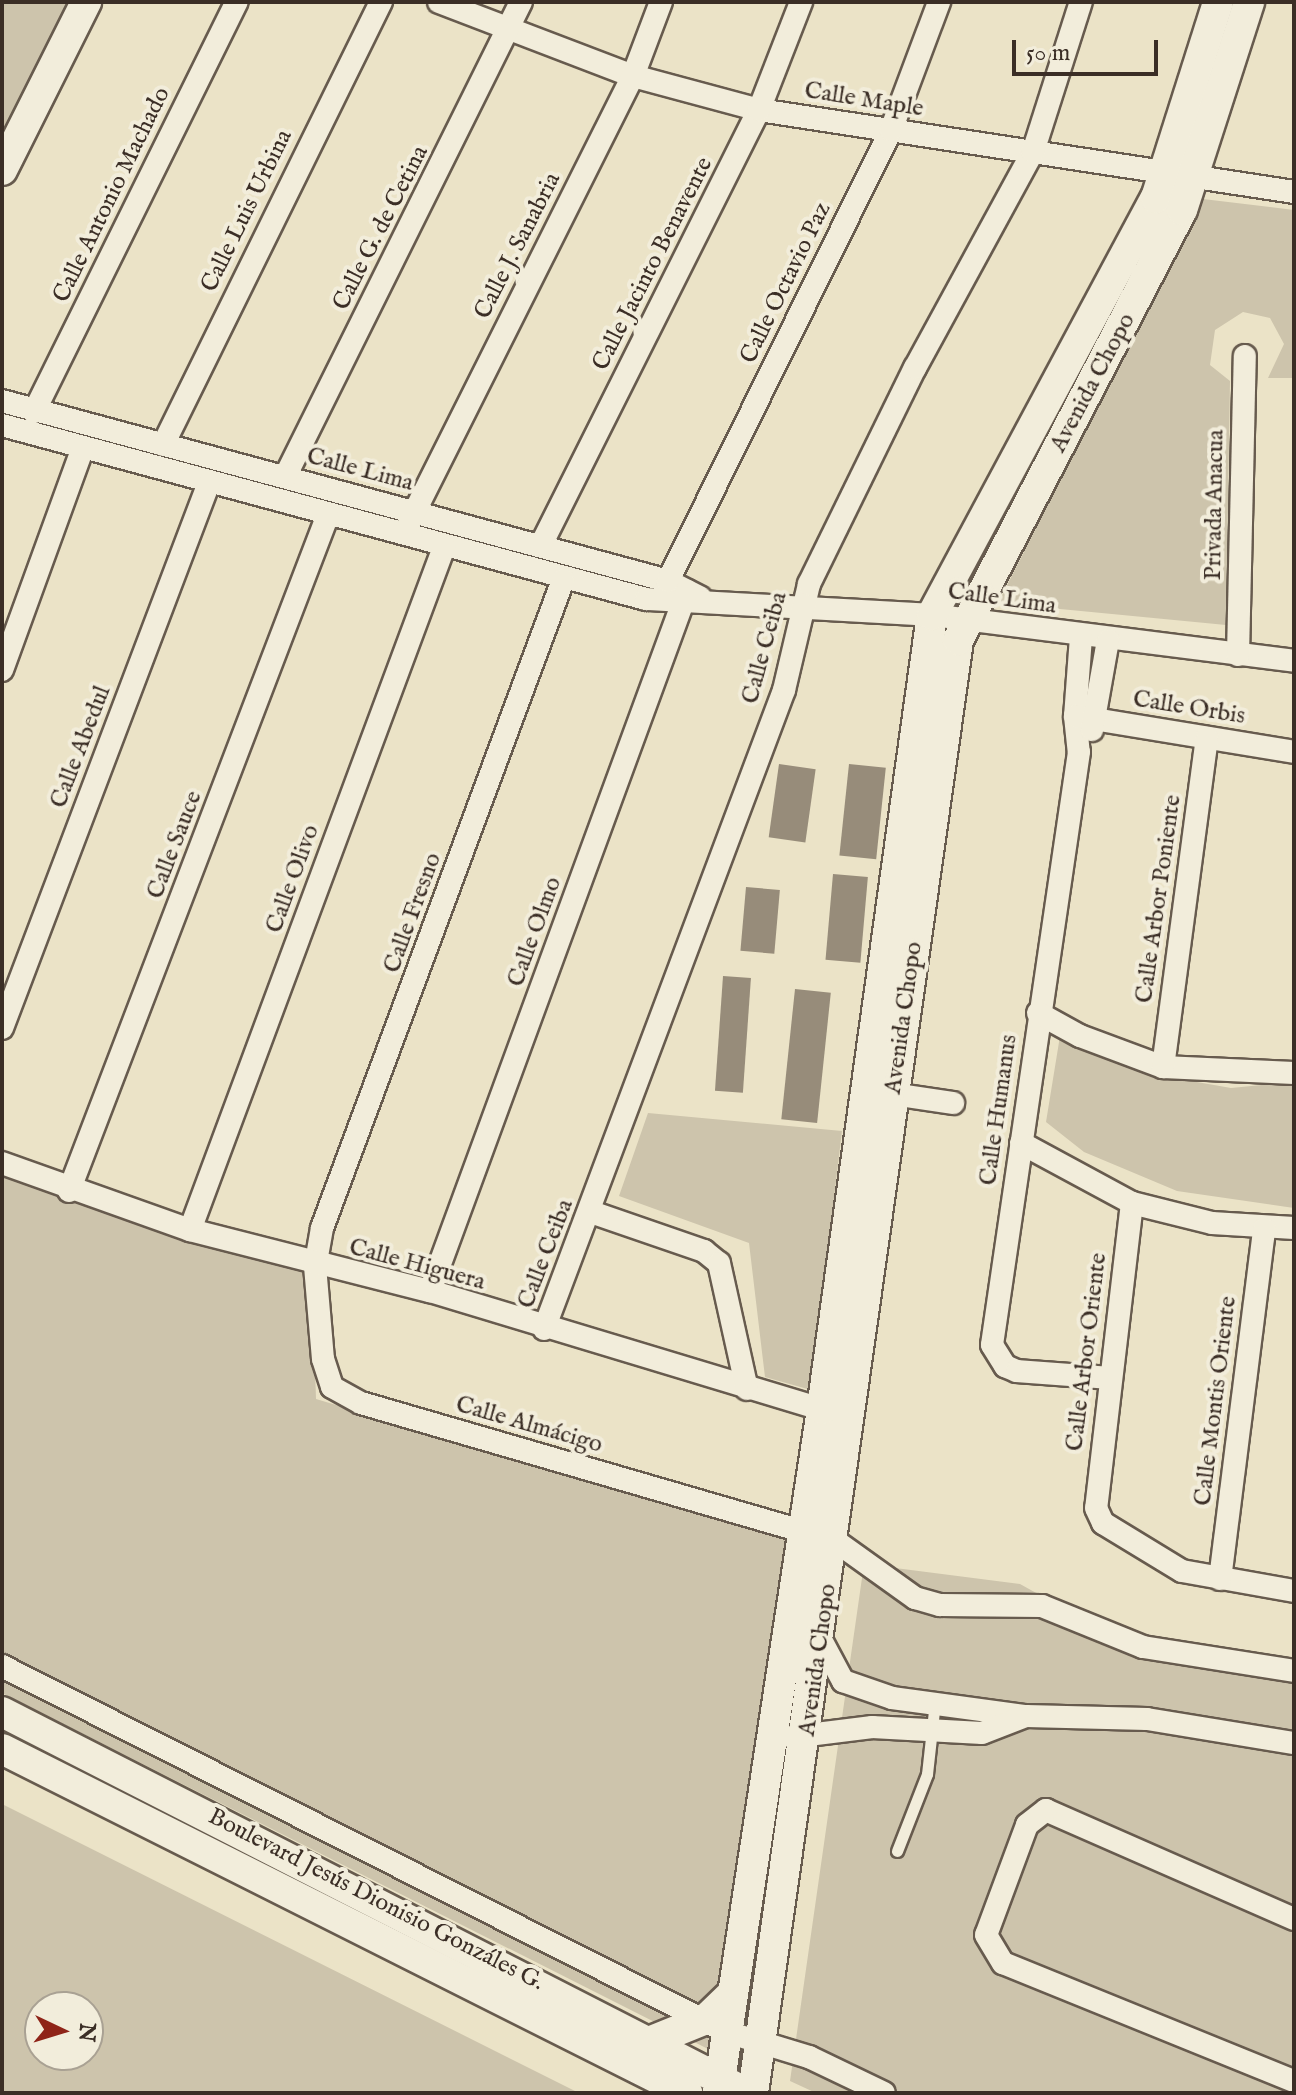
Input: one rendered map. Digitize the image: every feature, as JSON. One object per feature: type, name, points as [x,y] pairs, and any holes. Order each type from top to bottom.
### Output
[{"type":"street","points":[[2,170],[86,2]]},
{"type":"street","name":"Calle Antonio Machado","points":[[34,412],[237,2]]},
{"type":"street","name":"Calle Luis Urbina","points":[[163,445],[381,2]]},
{"type":"street","name":"Calle Maple","points":[[439,2],[508,33],[633,76],[759,110],[1294,192]]},
{"type":"street","name":"Calle G. de Cetina","points":[[285,477],[521,2]]},
{"type":"street","name":"Calle J. Sanabria","points":[[405,536],[414,510],[633,76],[661,2]]},
{"type":"street","name":"Calle Jacinto Benavente","points":[[541,545],[759,110],[801,2]]},
{"type":"street","name":"Calle Octavio Paz","points":[[685,593],[891,130],[939,2]]},
{"type":"street","name":"Calle Ceiba","points":[[544,1329],[591,1212],[784,690],[803,605],[915,368],[1033,152],[1081,2]]},
{"type":"street","name":"Avenida Chopo","points":[[751,2093],[807,1740],[834,1540],[932,615],[1097,316],[1180,174],[1218,2]]},
{"type":"street","name":"Avenida Chopo","points":[[719,2086],[716,2025],[732,1994],[775,1735],[822,1409],[965,620],[1122,331],[1180,174],[1249,2]]},
{"type":"street","name":"Privada Anacua","points":[[1238,655],[1245,356]]},
{"type":"street","name":"Calle Lima","points":[[2,401],[541,545],[685,593]]},
{"type":"street","name":"Calle Lima","points":[[2,425],[208,485],[563,580],[932,615],[1081,637],[1294,661]]},
{"type":"street","points":[[2,670],[82,450]]},
{"type":"street","name":"Calle Abedul","points":[[2,1028],[208,485]]},
{"type":"street","name":"Calle Sauce","points":[[69,1191],[327,517]]},
{"type":"street","name":"Calle Olivo","points":[[190,1230],[444,547]]},
{"type":"street","name":"Calle Fresno","points":[[315,1266],[322,1228],[563,580]]},
{"type":"street","name":"Calle Olmo","points":[[430,1291],[685,593]]},
{"type":"street","name":"Calle Humanus","points":[[1081,637],[1075,716],[1079,752],[1038,1013],[992,1345],[996,1357],[1017,1371],[1110,1378]]},
{"type":"street","name":"Calle Humanus","points":[[1079,752],[1098,720],[1108,640]]},
{"type":"street","name":"Calle Orbis","points":[[1075,716],[1294,752]]},
{"type":"street","name":"Calle Arbor Poniente","points":[[1163,1067],[1207,738]]},
{"type":"street","points":[[1038,1013],[1080,1036],[1163,1067],[1294,1073]]},
{"type":"street","points":[[880,1092],[953,1103]]},
{"type":"street","points":[[1021,1143],[1132,1203],[1264,1229],[1294,1228]]},
{"type":"street","name":"Calle Higuera","points":[[2,1163],[69,1191],[190,1230],[315,1266],[430,1291],[544,1329],[822,1409]]},
{"type":"street","name":"Calle Arbor Oriente","points":[[1132,1203],[1096,1508],[1103,1523],[1182,1571],[1220,1579]]},
{"type":"street","points":[[591,1212],[704,1251],[719,1263],[747,1389]]},
{"type":"street","name":"Calle Montis Oriente","points":[[1220,1579],[1264,1229]]},
{"type":"street","name":"Calle Almácigo","points":[[315,1266],[326,1374],[348,1399],[834,1540],[915,1598],[940,1605],[1042,1606],[1143,1647],[1294,1671]]},
{"type":"street","points":[[1220,1579],[1294,1591]]},
{"type":"street","points":[[820,1638],[843,1681],[892,1698],[1026,1716],[1147,1719],[1294,1743]]},
{"type":"street","points":[[2,1666],[716,2025],[760,2044],[809,2057],[884,2093]]},
{"type":"street","name":"Boulevard Jesús Dionisio Gonzáles G.","points":[[2,1712],[654,2040],[719,2086],[751,2093]]},
{"type":"street","points":[[775,1735],[807,1740],[872,1727],[982,1733],[1026,1716]]},
{"type":"street","name":"Boulevard Jesús Dionisio Gonzáles G.","points":[[2,1749],[648,2082],[687,2093]]},
{"type":"street","points":[[1294,1919],[1046,1810],[1027,1825],[986,1935],[1003,1963],[1294,2081]]},
{"type":"street","points":[[654,2040],[716,2025]]},
{"type":"lane","points":[[897,1851],[927,1774],[935,1702]]},
{"type":"shaded area","points":[[2,2],[77,2],[2,145]]},
{"type":"shaded area","points":[[1203,199],[1294,210],[1294,378],[1268,378],[1284,344],[1270,318],[1243,312],[1215,330],[1210,365],[1230,381],[1226,625],[998,603]]},
{"type":"shaded area","points":[[1060,1036],[1157,1075],[1231,1088],[1294,1082],[1294,1208],[1177,1191],[1084,1152],[1046,1122]]},
{"type":"shaded area","points":[[648,1113],[842,1131],[811,1390],[765,1377],[749,1243],[619,1196]]},
{"type":"shaded area","points":[[2,1167],[312,1275],[316,1399],[795,1542],[718,2054],[2,1693]]},
{"type":"shaded area","points":[[864,1564],[1020,1584],[1130,1645],[1294,1675],[1294,2093],[816,2093],[790,2081]]},
{"type":"shaded area","points":[[2,1804],[579,2093],[2,2093]]},
{"type":"building","points":[[779,764],[816,769],[805,842],[769,837]]},
{"type":"building","points":[[849,764],[886,768],[876,859],[839,855]]},
{"type":"building","points":[[833,874],[868,877],[860,963],[826,960]]},
{"type":"building","points":[[746,887],[780,890],[774,954],[740,951]]},
{"type":"building","points":[[723,976],[751,978],[743,1093],[715,1091]]},
{"type":"building","points":[[795,989],[831,993],[817,1123],[781,1119]]}]
